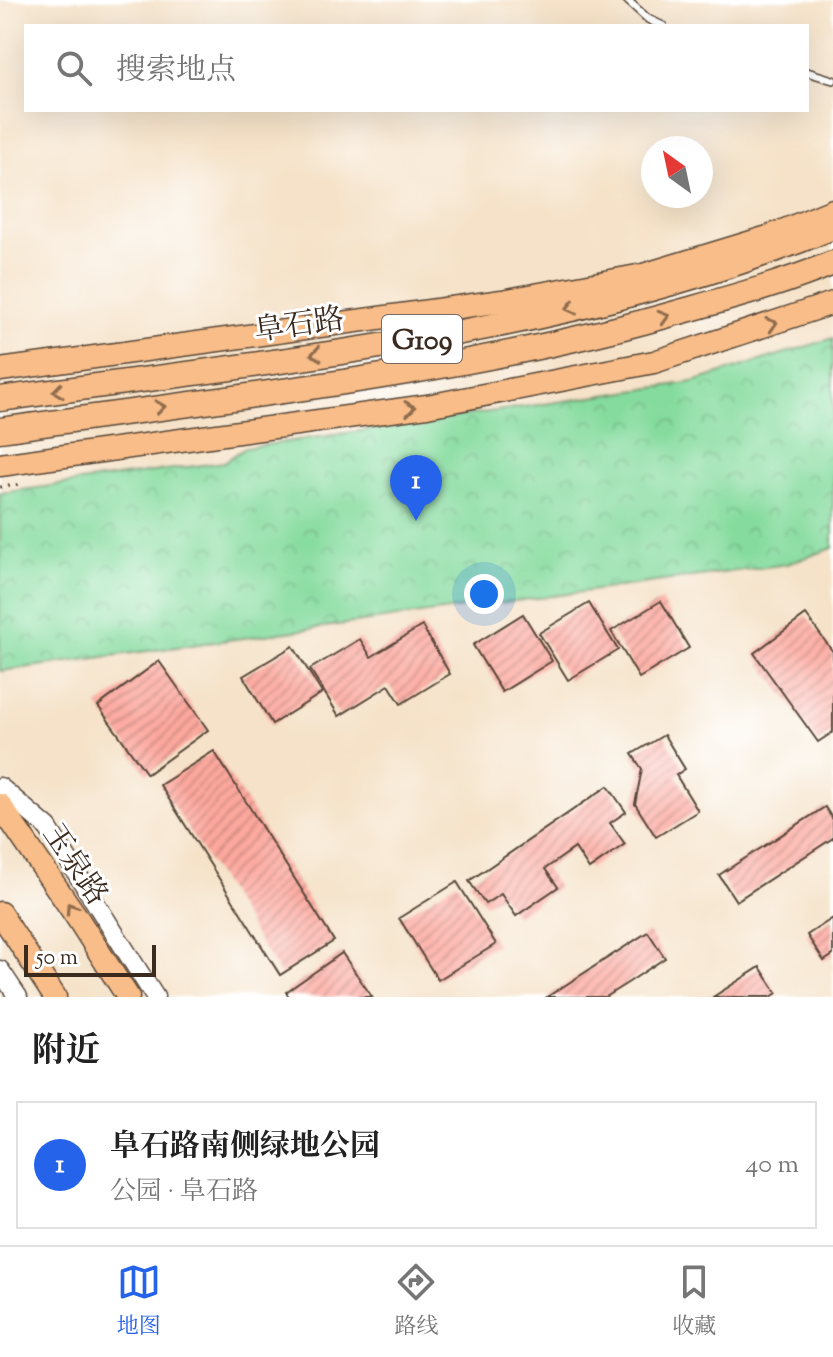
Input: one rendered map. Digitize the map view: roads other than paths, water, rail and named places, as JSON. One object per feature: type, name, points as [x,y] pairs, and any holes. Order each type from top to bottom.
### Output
[{"type":"highway","name":"阜石路","points":[[0,399],[447,335],[607,300],[708,273],[833,227]]},
{"type":"highway","name":"阜石路","points":[[0,430],[455,365],[618,330],[833,263]]},
{"type":"main road","name":"阜石路","points":[[0,370],[502,301],[627,278],[768,237],[833,210]]},
{"type":"main road","points":[[0,465],[427,406],[654,362],[833,303]]},
{"type":"main road","name":"玉泉路","points":[[0,805],[128,997]]},
{"type":"main road","points":[[0,913],[6,928],[55,997]]},
{"type":"street","points":[[0,787],[48,828],[155,997]]},
{"type":"street","points":[[0,970],[18,997]]},
{"type":"lane","points":[[627,0],[648,19],[659,24]]},
{"type":"lane","points":[[809,73],[833,80]]},
{"type":"place","name":"阜石路南侧绿地公园","points":[[416,521]]}]
